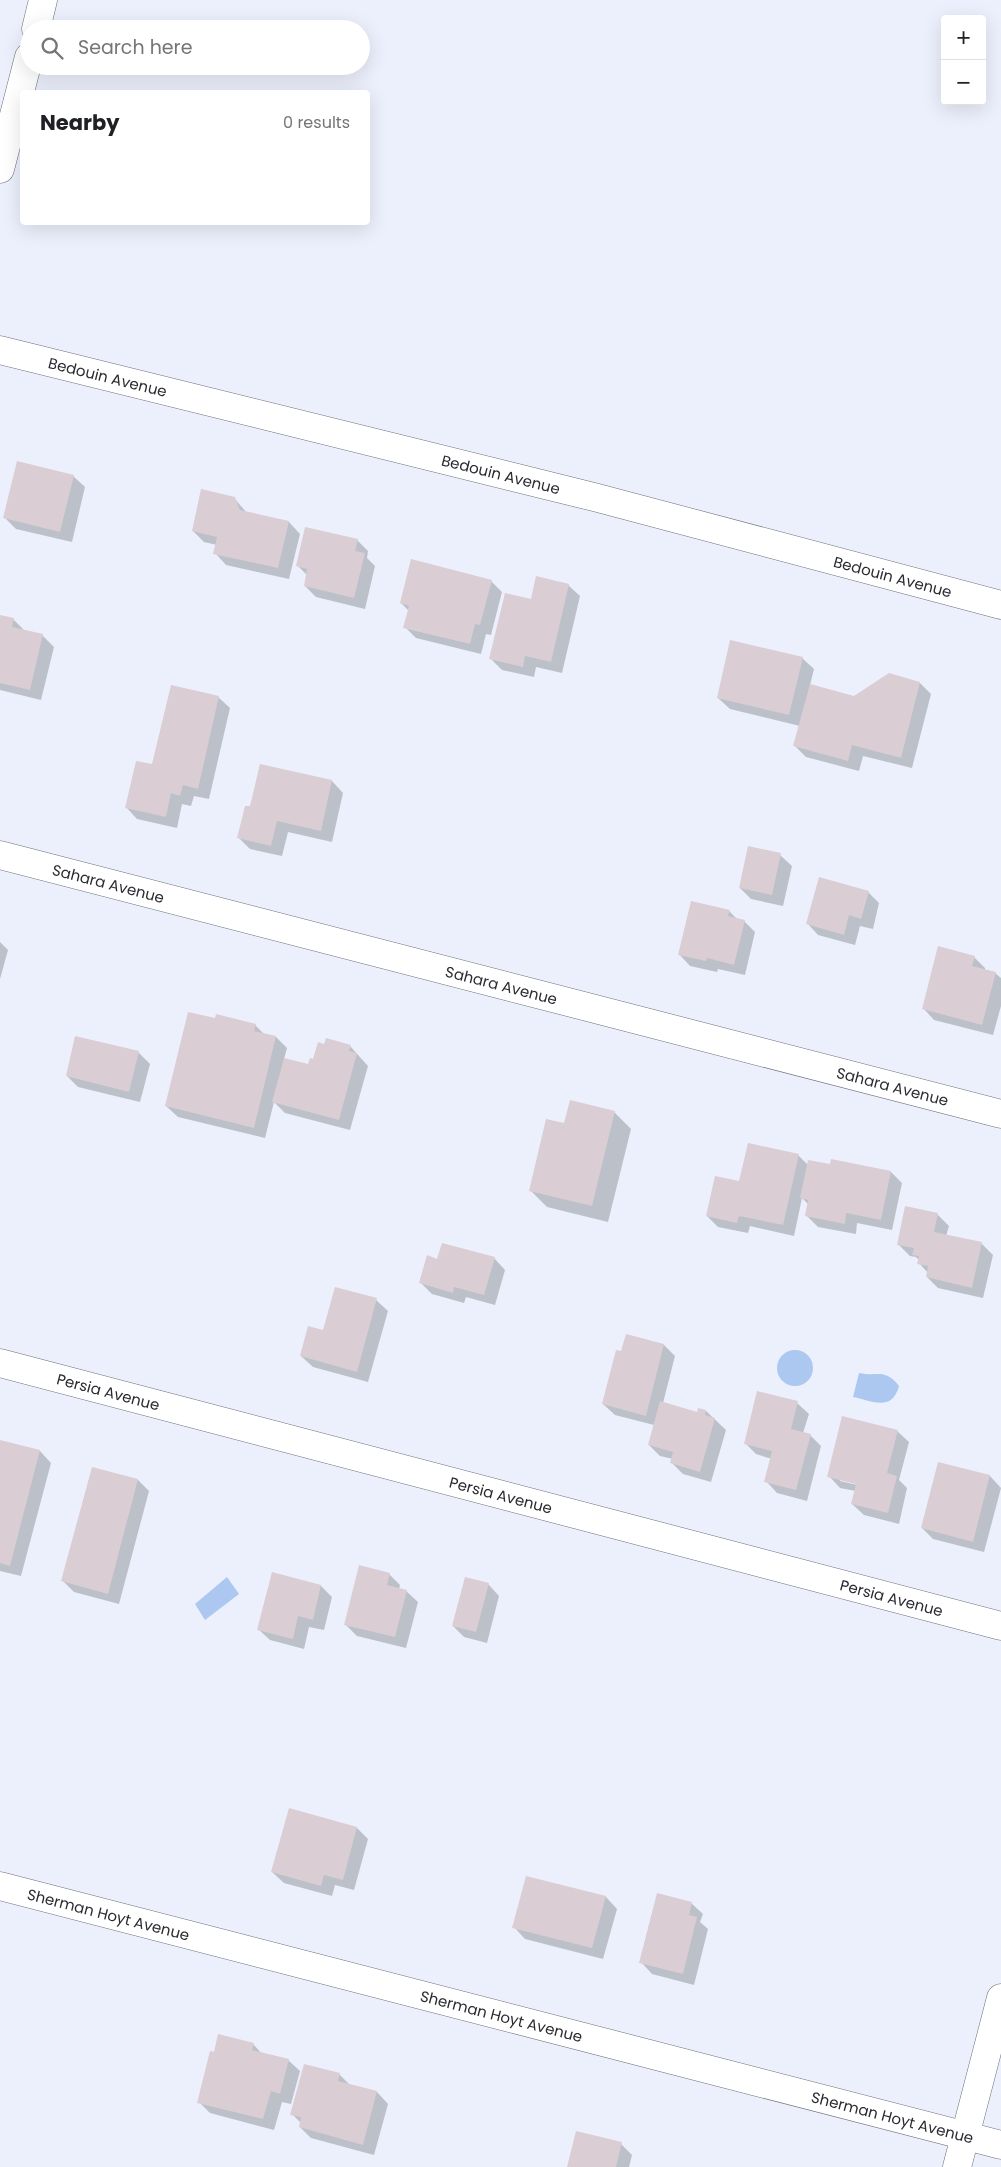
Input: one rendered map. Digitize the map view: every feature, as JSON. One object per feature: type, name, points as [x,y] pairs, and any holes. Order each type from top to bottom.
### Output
[{"type":"street","points":[[38,20],[43,0]]},
{"type":"street","points":[[21,90],[25,75]]},
{"type":"street","points":[[0,169],[20,92]]},
{"type":"street","name":"Bedouin Avenue","points":[[0,350],[594,497],[1001,605]]},
{"type":"street","name":"Sahara Avenue","points":[[0,855],[1001,1114]]},
{"type":"street","name":"Persia Avenue","points":[[0,1363],[1001,1626]]},
{"type":"street","name":"Sherman Hoyt Avenue","points":[[0,1886],[1001,2145]]},
{"type":"street","points":[[958,2167],[1001,1998]]},
{"type":"water","points":[[795,1350],[808,1355],[813,1368],[808,1381],[795,1386],[782,1381],[777,1368],[782,1355]]},
{"type":"water","points":[[859,1373],[881,1374],[890,1377],[899,1386],[896,1394],[887,1402],[881,1403],[853,1397]]},
{"type":"water","points":[[227,1577],[239,1594],[205,1620],[195,1604]]},
{"type":"building","points":[[17,461],[74,475],[60,532],[3,518]]},
{"type":"building","points":[[201,489],[235,497],[240,510],[289,521],[278,568],[213,554],[217,537],[192,531]]},
{"type":"building","points":[[305,527],[358,539],[355,551],[365,553],[354,598],[304,586],[307,569],[296,566]]},
{"type":"building","points":[[411,559],[492,580],[480,625],[475,624],[470,644],[403,628],[409,606],[400,603]]},
{"type":"building","points":[[536,576],[569,584],[551,662],[525,656],[523,667],[489,659],[505,593],[531,599]]},
{"type":"building","points":[[0,615],[14,618],[12,627],[43,634],[30,690],[0,683]]},
{"type":"building","points":[[730,640],[803,657],[789,715],[717,698]]},
{"type":"building","points":[[889,673],[920,682],[901,758],[852,745],[848,761],[793,746],[810,684],[854,696]]},
{"type":"building","points":[[171,685],[219,696],[198,789],[183,785],[180,796],[171,793],[166,817],[125,808],[136,761],[152,764]]},
{"type":"building","points":[[260,764],[332,780],[321,831],[277,821],[271,846],[237,838],[245,806],[250,806]]},
{"type":"building","points":[[748,846],[781,853],[772,895],[739,888]]},
{"type":"building","points":[[819,877],[869,891],[861,919],[849,915],[844,935],[806,924]]},
{"type":"building","points":[[691,901],[730,910],[728,916],[745,920],[734,965],[707,958],[706,961],[678,955]]},
{"type":"building","points":[[938,946],[975,956],[972,966],[996,972],[982,1025],[922,1009]]},
{"type":"building","points":[[188,1012],[215,1018],[216,1014],[256,1024],[254,1031],[276,1036],[254,1128],[165,1106]]},
{"type":"building","points":[[75,1036],[139,1051],[129,1092],[66,1076]]},
{"type":"building","points":[[326,1038],[351,1045],[349,1051],[357,1053],[339,1120],[272,1102],[284,1058],[308,1064],[310,1058],[313,1059],[318,1042],[324,1044]]},
{"type":"building","points":[[570,1100],[615,1111],[592,1206],[529,1191],[546,1119],[564,1123]]},
{"type":"building","points":[[748,1143],[799,1154],[783,1225],[739,1216],[737,1223],[706,1216],[715,1176],[739,1181]]},
{"type":"building","points":[[831,1159],[891,1171],[881,1220],[846,1213],[845,1224],[805,1216],[808,1200],[800,1198],[808,1160],[830,1164]]},
{"type":"building","points":[[905,1206],[938,1213],[934,1232],[982,1242],[972,1288],[926,1277],[928,1266],[917,1264],[919,1256],[912,1255],[914,1248],[897,1245]]},
{"type":"building","points":[[442,1243],[495,1257],[484,1295],[454,1287],[453,1293],[419,1283],[427,1255],[437,1259]]},
{"type":"building","points":[[335,1287],[377,1298],[357,1372],[300,1356],[308,1326],[323,1330]]},
{"type":"building","points":[[626,1334],[664,1344],[646,1416],[602,1404],[616,1350],[621,1351]]},
{"type":"building","points":[[757,1391],[798,1401],[791,1429],[811,1434],[796,1490],[764,1482],[772,1451],[744,1444]]},
{"type":"building","points":[[660,1401],[697,1412],[698,1408],[706,1410],[705,1415],[715,1418],[700,1472],[670,1463],[673,1452],[648,1445]]},
{"type":"building","points":[[842,1416],[898,1430],[887,1473],[897,1476],[888,1513],[851,1504],[856,1484],[827,1477]]},
{"type":"building","points":[[0,1440],[40,1450],[10,1566],[0,1563]]},
{"type":"building","points":[[938,1462],[990,1475],[973,1542],[921,1528]]},
{"type":"building","points":[[92,1467],[138,1479],[108,1594],[61,1581]]},
{"type":"building","points":[[359,1565],[390,1573],[387,1585],[407,1590],[395,1637],[344,1625]]},
{"type":"building","points":[[272,1572],[321,1585],[313,1620],[298,1616],[293,1639],[257,1630]]},
{"type":"building","points":[[465,1577],[489,1583],[476,1632],[452,1626]]},
{"type":"building","points":[[289,1808],[357,1827],[343,1880],[324,1875],[321,1886],[271,1872]]},
{"type":"building","points":[[526,1876],[606,1896],[592,1948],[512,1928]]},
{"type":"building","points":[[657,1893],[692,1902],[689,1915],[697,1917],[683,1974],[639,1963]]},
{"type":"building","points":[[218,2034],[254,2043],[252,2050],[289,2059],[280,2094],[271,2091],[263,2119],[197,2103],[210,2051],[214,2052]]},
{"type":"building","points":[[304,2064],[340,2073],[338,2081],[377,2091],[363,2145],[299,2127],[301,2117],[290,2115]]},
{"type":"building","points":[[576,2131],[622,2142],[616,2167],[567,2167]]}]
